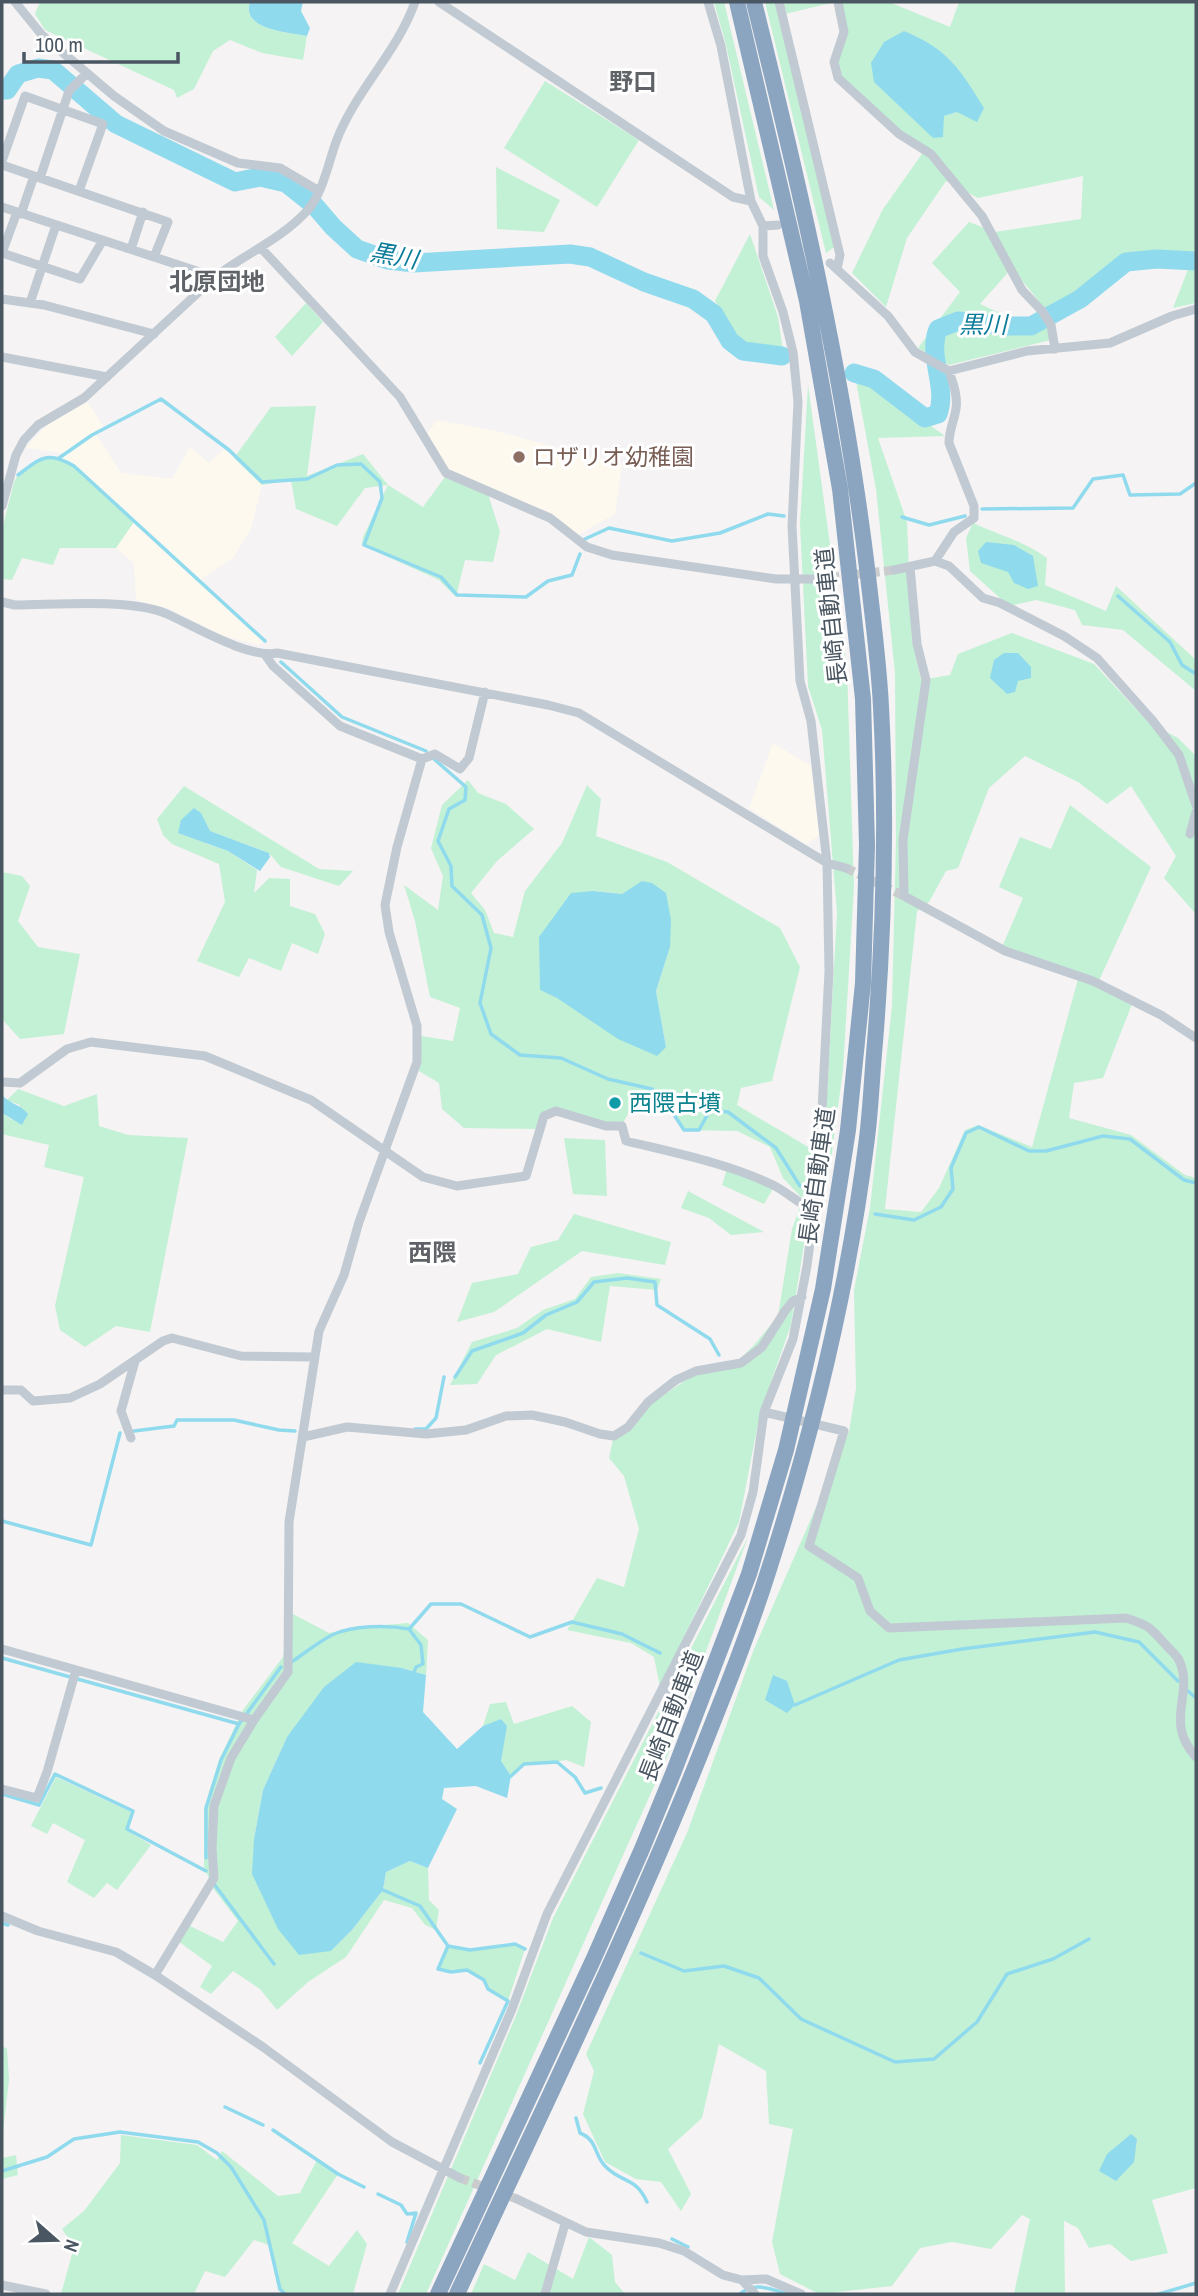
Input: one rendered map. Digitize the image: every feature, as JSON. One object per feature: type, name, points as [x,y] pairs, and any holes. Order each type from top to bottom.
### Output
[{"type":"highway","name":"長崎自動車道","points":[[438,2294],[636,1861],[674,1771],[749,1574],[786,1450],[824,1289],[848,1129],[863,969],[867,845],[863,699],[840,489],[807,300],[737,2]]},
{"type":"highway","name":"長崎自動車道","points":[[457,2294],[604,1980],[669,1832],[769,1570],[817,1401],[840,1298],[867,1137],[881,969],[884,849],[881,708],[876,639],[858,487],[824,298],[754,2]]},
{"type":"street","points":[[15,2],[42,35],[114,96],[164,131],[238,163],[280,168],[318,194]]},
{"type":"street","points":[[2,506],[16,455],[24,440],[38,425],[84,398],[215,277],[234,262],[289,229],[309,209],[318,194],[344,124],[406,26],[415,2]]},
{"type":"street","points":[[439,2],[733,197],[751,201]]},
{"type":"street","points":[[390,2294],[512,2010],[547,1914],[741,1535],[769,1413],[793,1339],[802,1297],[819,1170],[829,971],[827,863],[811,721],[800,681],[792,526],[798,402],[793,352],[783,312],[763,256],[763,226],[751,201],[721,46],[708,2]]},
{"type":"street","points":[[779,2],[840,255],[834,266],[888,316],[915,352],[949,371],[1027,351],[1111,344],[1172,316],[1196,309]]},
{"type":"street","points":[[838,2],[844,32],[834,62],[838,78],[899,134],[931,154],[982,216],[1022,290],[1051,325],[1055,349]]},
{"type":"street","points":[[87,73],[69,91],[37,177],[2,253],[80,279],[103,240]]},
{"type":"street","points":[[79,191],[103,124],[25,96],[2,163],[37,177],[168,222],[154,257]]},
{"type":"street","points":[[2,207],[215,277]]},
{"type":"street","points":[[131,249],[143,212]]},
{"type":"street","points":[[30,303],[56,225]]},
{"type":"street","points":[[763,226],[778,225]]},
{"type":"street","points":[[261,248],[400,397],[446,473],[550,518],[587,547],[612,555],[776,579],[817,579]]},
{"type":"street","points":[[2,299],[44,305],[154,334]]},
{"type":"street","points":[[2,357],[107,377]]},
{"type":"street","points":[[935,561],[954,532],[974,518],[974,506],[949,443],[949,432],[956,409],[956,393],[949,371]]},
{"type":"street","points":[[894,570],[935,561],[949,566],[983,598],[1000,603],[1063,636],[1097,658],[1179,755],[1196,805]]},
{"type":"street","points":[[910,567],[917,644],[926,680],[903,841],[904,897],[1005,951],[1093,981],[1161,1015],[1196,1038]]},
{"type":"street","points":[[2,602],[15,605],[133,605],[163,612],[219,639],[266,656],[278,653],[485,692],[579,713],[827,863],[846,868]]},
{"type":"street","points":[[266,656],[273,666],[340,726],[422,758],[435,754],[460,769],[469,758],[485,692]]},
{"type":"street","points":[[155,1975],[214,1878],[214,1806],[231,1758],[288,1672],[289,1522],[319,1331],[344,1275],[359,1222],[416,1062],[417,1026],[388,932],[385,905],[397,847],[422,758]]},
{"type":"street","points":[[1190,834],[1196,812]]},
{"type":"street","points":[[2,1082],[20,1083],[66,1049],[91,1042],[205,1056],[311,1100],[423,1177],[457,1186],[526,1176],[544,1116],[556,1111],[606,1126],[622,1126],[626,1141],[727,1167],[774,1185],[814,1210]]},
{"type":"street","points":[[303,1437],[347,1427],[426,1434],[466,1430],[506,1416],[532,1415],[614,1436],[628,1427],[648,1402],[676,1380],[696,1371],[741,1363],[762,1346],[793,1301],[802,1297]]},
{"type":"street","points":[[2,1389],[22,1390],[33,1401],[70,1398],[100,1384],[163,1341],[172,1338],[242,1356],[314,1357]]},
{"type":"street","points":[[131,1438],[121,1411],[135,1361]]},
{"type":"street","points":[[769,1413],[844,1431],[809,1546],[858,1578],[870,1611],[889,1628],[1126,1618],[1148,1625],[1179,1659],[1184,1679],[1179,1722],[1186,1746],[1196,1757]]},
{"type":"street","points":[[2,1649],[254,1720]]},
{"type":"street","points":[[2,1788],[37,1798],[76,1670]]},
{"type":"street","points":[[662,1692],[685,1699]]},
{"type":"street","points":[[2,1916],[38,1931],[116,1952],[263,2046],[392,2142],[460,2178]]},
{"type":"street","points":[[517,2199],[586,2232],[659,2243],[684,2251],[723,2275],[745,2282],[766,2279],[801,2294]]},
{"type":"street","points":[[546,2291],[565,2224]]},
{"type":"street","points":[[745,2282],[755,2294]]},
{"type":"street","points":[[2,2285],[46,2294]]},
{"type":"shaded area","points":[[88,402],[104,428],[95,433],[121,473],[172,479],[190,447],[209,463],[224,449],[262,485],[251,529],[233,558],[198,581],[265,641],[258,645],[221,635],[170,609],[136,600],[134,563],[116,548],[134,522],[74,467],[59,458],[62,453],[26,448],[52,419]]},
{"type":"shaded area","points":[[437,420],[496,431],[622,465],[615,514],[576,536],[449,472],[426,435]]},
{"type":"shaded area","points":[[773,743],[811,766],[819,836],[806,844],[749,808]]},
{"type":"green space","points":[[40,2],[250,2],[252,19],[259,24],[278,31],[307,36],[303,60],[262,53],[230,40],[213,51],[194,89],[177,98],[174,90],[45,30],[35,14]]},
{"type":"green space","points":[[714,2],[724,2],[774,210],[759,197]]},
{"type":"green space","points":[[765,2],[776,2],[834,247],[826,253]]},
{"type":"green space","points":[[783,2],[835,2],[785,14]]},
{"type":"green space","points":[[836,2],[889,2],[950,27],[959,2],[1196,2],[1196,303],[1173,308],[1189,267],[1157,254],[1128,258],[1046,310],[1012,268],[980,304],[1017,321],[1047,322],[1051,340],[949,365],[918,348],[960,292],[932,263],[969,222],[995,232],[1081,219],[1083,176],[978,198],[946,181],[907,238],[886,307],[852,273],[883,209],[922,154],[835,71],[848,30]],"holes":[[[959,68],[957,112],[944,116]]]},
{"type":"green space","points":[[545,81],[639,140],[597,207],[504,148]]},
{"type":"green space","points":[[496,167],[560,200],[544,232],[497,229]]},
{"type":"green space","points":[[750,234],[778,317],[783,351],[738,341],[715,301]]},
{"type":"green space","points":[[306,303],[323,322],[292,356],[275,337]]},
{"type":"green space","points":[[856,381],[876,387],[945,436],[878,438],[907,522],[912,640],[921,680],[950,675],[958,654],[1012,633],[1094,664],[1148,722],[1178,738],[1196,756],[1196,914],[1164,878],[1176,856],[1131,786],[1107,804],[1078,782],[1025,756],[989,788],[958,868],[946,871],[929,902],[917,911],[885,1209],[921,1212],[939,1188],[965,1130],[978,1125],[1032,1147],[1078,979],[1002,947],[1023,898],[999,887],[1020,837],[1051,849],[1070,805],[1151,867],[1097,985],[1132,1004],[1103,1078],[1074,1083],[1069,1118],[1131,1135],[1185,1175],[1196,1178],[1196,2188],[1152,2200],[1168,2253],[1131,2261],[1110,2244],[1089,2248],[1078,2228],[1064,2221],[1065,2294],[1014,2294],[1030,2219],[1022,2215],[991,2249],[952,2242],[920,2248],[892,2286],[819,2294],[780,2274],[772,2242],[793,2129],[769,2124],[766,2071],[719,2044],[702,2118],[668,2149],[691,2194],[681,2211],[661,2182],[636,2179],[605,2162],[583,2114],[594,2071],[586,2054],[687,1833],[754,1649],[849,1432],[856,1388],[854,1290],[870,1208],[892,1006],[896,839],[895,673],[876,489]]},
{"type":"green space","points":[[808,385],[847,668],[854,887],[843,1070],[828,1182],[823,1170],[837,913],[822,730],[808,686],[800,524]]},
{"type":"green space","points":[[316,406],[307,476],[363,454],[388,485],[365,488],[337,526],[296,509],[291,480],[262,485],[234,458],[271,407]]},
{"type":"green space","points":[[43,457],[59,458],[74,467],[134,522],[116,548],[60,548],[53,565],[22,558],[12,580],[2,579],[2,530],[14,482],[18,475]]},
{"type":"green space","points":[[445,477],[488,494],[500,532],[493,562],[465,560],[456,597],[439,580],[362,545],[363,537],[388,485],[423,507]]},
{"type":"green space","points":[[973,523],[1021,543],[1047,558],[1045,585],[1106,611],[1116,586],[1196,660],[1196,691],[1123,630],[1082,625],[1075,610],[1036,600],[1009,606],[970,571],[966,538]]},
{"type":"green space","points":[[468,780],[478,793],[506,804],[534,829],[497,861],[471,893],[485,910],[494,933],[513,937],[525,891],[562,843],[587,785],[601,799],[596,836],[667,862],[780,928],[800,967],[772,1081],[741,1088],[737,1105],[815,1151],[810,1195],[802,1198],[783,1178],[770,1147],[737,1131],[684,1130],[669,1107],[648,1115],[630,1110],[623,1123],[604,1122],[556,1109],[536,1129],[464,1128],[442,1109],[439,1083],[419,1071],[421,1036],[453,1041],[460,1008],[430,997],[415,921],[404,885],[438,910],[443,876],[431,848],[442,805]],"holes":[[[593,891],[622,894],[670,947],[656,991],[666,1047],[540,990]]]},
{"type":"green space","points":[[184,786],[319,869],[353,871],[339,886],[281,867],[269,853],[209,831],[201,813],[205,843],[228,851],[257,870],[254,893],[269,878],[290,879],[290,906],[315,914],[325,934],[318,954],[292,943],[281,971],[249,958],[239,977],[197,961],[225,902],[219,864],[172,844],[163,835],[157,819]]},
{"type":"green space","points":[[2,872],[22,876],[30,886],[18,921],[38,947],[80,954],[64,1034],[20,1039],[2,1019]]},
{"type":"green space","points":[[18,1089],[64,1106],[97,1094],[99,1126],[128,1135],[188,1138],[150,1332],[116,1326],[85,1347],[60,1330],[55,1306],[84,1177],[44,1167],[49,1145],[2,1134],[2,1113],[12,1120],[20,1105],[7,1100]]},
{"type":"green space","points":[[564,1138],[605,1140],[607,1196],[573,1194]]},
{"type":"green space","points":[[727,1169],[774,1187],[764,1204],[722,1185]]},
{"type":"green space","points":[[688,1191],[764,1232],[731,1235],[709,1218],[681,1208]]},
{"type":"green space","points":[[800,1207],[809,1214],[791,1325],[760,1413],[739,1522],[660,1687],[654,1657],[631,1643],[567,1630],[597,1578],[624,1587],[639,1529],[624,1476],[609,1458],[613,1439],[653,1402],[695,1374],[739,1360],[778,1316],[792,1229]]},
{"type":"green space","points":[[574,1214],[671,1242],[665,1265],[582,1251],[494,1312],[457,1322],[472,1283],[518,1274],[531,1247],[558,1240]]},
{"type":"green space","points":[[618,1273],[661,1279],[657,1290],[610,1286],[601,1342],[547,1329],[496,1355],[477,1384],[450,1385],[472,1342],[517,1328],[543,1310],[575,1299],[591,1277]]},
{"type":"green space","points":[[748,1537],[668,1755],[426,2294],[398,2294],[515,2018],[553,1918]]},
{"type":"green space","points":[[291,1613],[329,1633],[408,1623],[428,1640],[426,1675],[402,1668],[287,1737],[263,1790],[254,1839],[331,1951],[352,1930],[383,1890],[386,1872],[410,1861],[428,1868],[429,1900],[439,1910],[436,1930],[425,1925],[412,1908],[384,1900],[346,1957],[308,1982],[277,2010],[260,1989],[233,1971],[211,1994],[200,1987],[212,1966],[178,1941],[188,1925],[223,1942],[238,1921],[213,1888],[204,1867],[204,1809],[219,1760],[243,1710],[283,1657]]},
{"type":"green space","points":[[506,1702],[514,1724],[572,1706],[591,1722],[584,1767],[566,1760],[524,1764],[511,1776],[483,1726],[490,1704]]},
{"type":"green space","points":[[56,1777],[131,1812],[126,1830],[151,1845],[117,1890],[107,1883],[94,1898],[67,1882],[85,1840],[53,1823],[47,1834],[31,1826]]},
{"type":"green space","points":[[515,1944],[525,1949],[508,2001],[488,1989],[484,1980],[467,1970],[451,1972],[438,1969],[448,1946],[470,1950]]},
{"type":"green space","points":[[2,2047],[7,2048],[9,2080],[2,2140]]},
{"type":"green space","points":[[121,2135],[197,2145],[217,2160],[222,2151],[278,2196],[300,2193],[317,2160],[338,2174],[292,2243],[329,2266],[357,2230],[367,2244],[353,2294],[282,2294],[278,2290],[269,2245],[254,2240],[225,2277],[205,2271],[194,2294],[61,2294],[74,2247],[62,2229],[84,2211],[120,2163]]},
{"type":"green space","points":[[16,2155],[18,2175],[2,2179],[2,2158]]},
{"type":"green space","points":[[589,2237],[612,2255],[615,2282],[625,2294],[472,2292],[484,2264],[515,2280],[528,2252],[573,2279]]},
{"type":"water","points":[[250,2],[303,2],[301,11],[310,28],[307,36],[278,31],[259,24],[252,19]]},
{"type":"water","points":[[904,31],[932,45],[960,71],[984,108],[977,122],[957,112],[944,116],[943,137],[933,138],[874,82],[871,63],[884,42]]},
{"type":"water","points":[[986,542],[1014,545],[1033,556],[1038,586],[1028,589],[1014,583],[1008,572],[981,563],[978,551]]},
{"type":"water","points":[[1004,653],[1018,653],[1031,667],[1031,678],[1018,681],[1015,692],[1007,694],[990,678],[994,660]]},
{"type":"water","points":[[194,808],[201,813],[210,831],[269,853],[270,857],[260,871],[228,851],[178,833],[181,820]]},
{"type":"water","points":[[642,881],[652,883],[666,893],[671,920],[670,947],[656,991],[666,1047],[657,1056],[618,1039],[557,998],[540,990],[539,937],[571,893],[593,891],[622,894]]},
{"type":"water","points":[[2,1095],[28,1114],[22,1125],[2,1113]]},
{"type":"water","points":[[356,1662],[402,1668],[426,1675],[423,1712],[457,1749],[483,1726],[501,1719],[507,1726],[501,1761],[511,1776],[507,1798],[476,1786],[444,1788],[442,1799],[457,1809],[428,1868],[410,1861],[386,1872],[383,1890],[352,1930],[331,1951],[299,1955],[278,1929],[252,1874],[254,1839],[263,1790],[287,1737],[324,1687]]},
{"type":"water","points":[[773,1675],[787,1681],[795,1705],[787,1713],[765,1700]]},
{"type":"water","points":[[1131,2134],[1137,2139],[1134,2162],[1116,2181],[1099,2171],[1107,2154]]},
{"type":"waterway","name":"黒川","points":[[2,90],[7,90],[18,74],[38,68],[53,70],[116,124],[235,182],[260,177],[286,183],[315,206],[357,249],[388,260],[414,263],[570,254],[590,257],[644,282],[693,299],[714,314],[730,341],[743,351],[782,356]]},
{"type":"waterway","name":"黒川","points":[[854,373],[874,379],[925,418],[938,414],[941,393],[935,350],[938,329],[958,321],[1031,326],[1080,299],[1126,262],[1157,259],[1196,261]]},
{"type":"waterway","points":[[59,458],[92,435],[161,399],[229,450],[262,482],[307,479],[337,465],[361,464],[380,482],[382,498],[364,545],[441,577],[457,595],[526,597],[548,581],[572,575],[580,554]]},
{"type":"waterway","points":[[18,475],[39,460],[50,457],[74,466],[265,641]]},
{"type":"waterway","points":[[982,509],[1073,508],[1093,479],[1123,475],[1130,495],[1180,494],[1196,483]]},
{"type":"waterway","points":[[585,539],[609,528],[672,541],[720,533],[768,514],[784,516]]},
{"type":"waterway","points":[[902,517],[929,525],[965,516]]},
{"type":"waterway","points":[[1118,596],[1170,642],[1182,665],[1196,674]]},
{"type":"waterway","points":[[281,662],[342,717],[426,751]]},
{"type":"waterway","points":[[434,759],[466,787],[465,800],[449,809],[438,841],[451,866],[452,886],[482,915],[491,948],[480,1003],[491,1034],[520,1055],[561,1058],[608,1079],[652,1089],[669,1107],[684,1130],[699,1130],[710,1110],[728,1112],[776,1148],[800,1186]]},
{"type":"waterway","points":[[875,1214],[914,1220],[941,1207],[953,1189],[951,1168],[966,1133],[979,1127],[1029,1151],[1046,1151],[1103,1136],[1130,1139],[1184,1180],[1196,1183]]},
{"type":"waterway","points":[[455,1377],[472,1351],[523,1333],[546,1315],[577,1302],[594,1282],[627,1278],[655,1282],[657,1305],[710,1339],[719,1355]]},
{"type":"waterway","points":[[415,1429],[426,1429],[436,1418],[444,1377]]},
{"type":"waterway","points":[[134,1431],[174,1426],[177,1420],[234,1420],[295,1431]]},
{"type":"waterway","points":[[2,1521],[91,1545],[120,1433]]},
{"type":"waterway","points":[[410,1628],[431,1604],[461,1604],[530,1637],[572,1622],[622,1634],[660,1653]]},
{"type":"waterway","points":[[290,1663],[340,1632],[370,1627],[400,1628],[409,1629],[421,1645],[423,1664],[416,1667],[413,1675]]},
{"type":"waterway","points":[[795,1705],[899,1660],[1095,1632],[1139,1642],[1178,1681]]},
{"type":"waterway","points":[[2,1658],[239,1724],[281,1667]]},
{"type":"waterway","points":[[1188,1691],[1196,1698]]},
{"type":"waterway","points":[[206,1858],[206,1808],[221,1760],[239,1724]]},
{"type":"waterway","points":[[511,1776],[524,1764],[557,1762],[575,1777],[585,1793],[601,1788]]},
{"type":"waterway","points":[[2,1794],[39,1805],[55,1774],[133,1811],[127,1829],[206,1871]]},
{"type":"waterway","points":[[214,1884],[274,1964]]},
{"type":"waterway","points":[[383,1890],[420,1906],[448,1946],[438,1969],[451,1972],[467,1970],[484,1980],[488,1989],[508,2001],[480,2063]]},
{"type":"waterway","points":[[2,1923],[8,1925]]},
{"type":"waterway","points":[[641,1953],[684,1971],[724,1966],[759,1978],[801,2019],[895,2062],[934,2059],[977,2022],[1007,1974],[1053,1959],[1089,1939]]},
{"type":"waterway","points":[[448,1946],[470,1950],[515,1944],[525,1949]]},
{"type":"waterway","points":[[225,2107],[263,2125]]},
{"type":"waterway","points":[[576,2118],[580,2133],[593,2144],[602,2163],[638,2188],[647,2202]]},
{"type":"waterway","points":[[273,2130],[338,2174],[364,2187]]},
{"type":"waterway","points":[[2,2171],[47,2157],[74,2139],[120,2132],[198,2142],[217,2153],[231,2167],[264,2220],[280,2289],[285,2294]]},
{"type":"waterway","points":[[378,2194],[401,2205],[407,2214],[416,2213],[407,2242]]},
{"type":"waterway","points":[[672,2239],[688,2247]]},
{"type":"waterway","points":[[1159,2294],[1196,2283]]},
{"type":"waterway","points":[[740,2294],[757,2287],[787,2294]]},
{"type":"tunnel","points":[[817,579],[894,570]]},
{"type":"tunnel","points":[[846,868],[904,896]]},
{"type":"tunnel","points":[[460,2178],[517,2199]]},
{"type":"place","name":"ロザリオ幼稚園","points":[[519,457]]},
{"type":"place","name":"西隈古墳","points":[[615,1103]]},
{"type":"district","name":"野口","points":[[633,82]]},
{"type":"district","name":"北原団地","points":[[217,282]]},
{"type":"district","name":"西隈","points":[[432,1253]]}]
